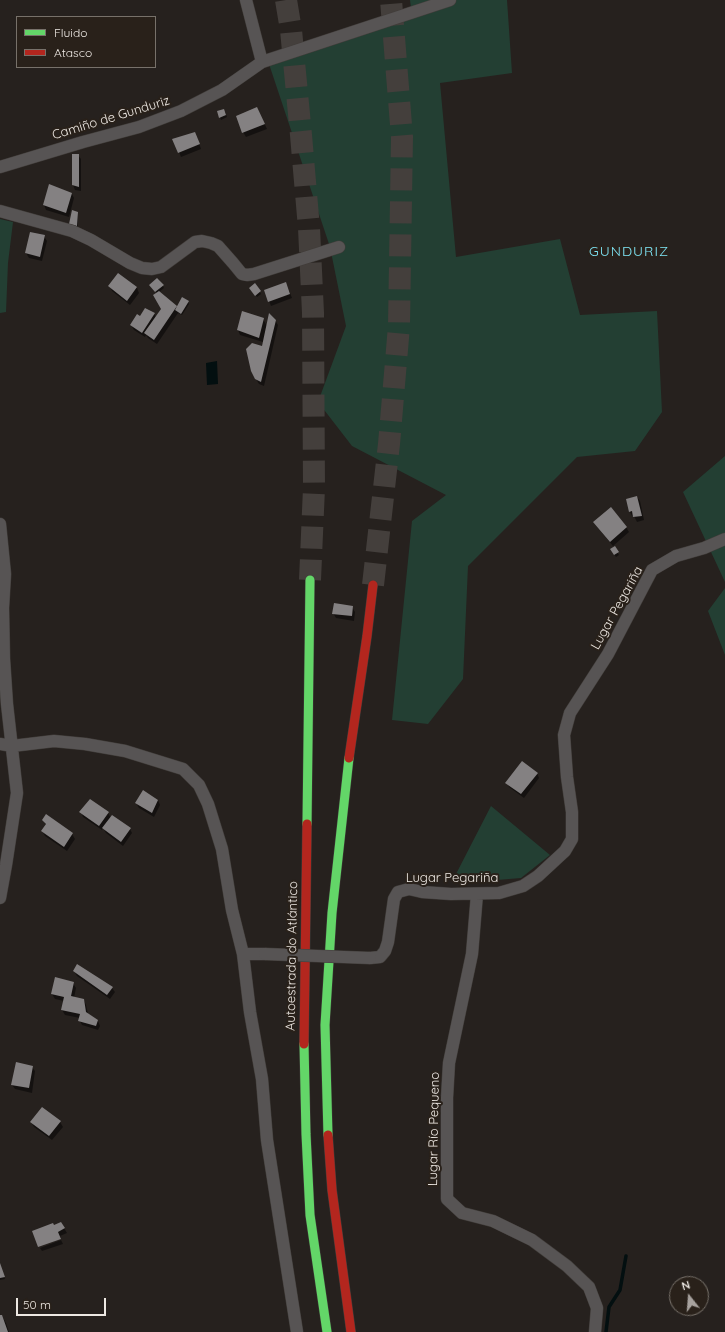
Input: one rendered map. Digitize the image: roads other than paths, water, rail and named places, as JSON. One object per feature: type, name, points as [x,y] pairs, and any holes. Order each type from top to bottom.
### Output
[{"type":"highway","name":"Autoestrada do Atlántico","points":[[310,580],[304,1016],[306,1134],[310,1215],[327,1332]]},
{"type":"highway","points":[[351,1332],[332,1190],[327,1123],[325,1025],[336,874],[349,757],[373,586]]},
{"type":"street","points":[[246,0],[262,62]]},
{"type":"street","name":"Camiño de Gunduriz","points":[[0,167],[139,127],[181,111],[222,90],[262,62],[450,0]]},
{"type":"street","points":[[0,211],[72,231],[92,240],[130,263],[152,269],[161,267],[195,242],[202,241],[218,246],[242,274],[247,275],[340,248]]},
{"type":"street","points":[[0,524],[5,574],[3,608],[4,659],[7,704],[17,793],[0,898]]},
{"type":"street","name":"Lugar Pegariña","points":[[243,954],[370,958],[380,957],[385,951],[388,942],[394,899],[398,892],[409,889],[422,892],[450,894],[499,893],[523,886],[538,876],[565,851],[572,839],[572,812],[566,771],[564,735],[570,713],[608,654],[652,570],[676,556],[704,548],[725,539]]},
{"type":"street","points":[[0,744],[12,746],[54,741],[85,744],[125,751],[183,769],[198,785],[208,804],[222,849],[232,910],[243,954],[250,1012],[262,1079],[267,1140],[297,1332]]},
{"type":"street","name":"Lugar Río Pequeno","points":[[477,894],[472,954],[449,1063],[447,1098],[447,1199],[462,1213],[493,1221],[532,1240],[567,1266],[589,1287],[597,1308],[595,1332]]},
{"type":"waterway","points":[[606,1332],[609,1307],[620,1290],[626,1256]]},
{"type":"tunnel","points":[[286,0],[291,30],[301,135],[309,228],[313,313],[314,488],[310,580]]},
{"type":"tunnel","points":[[373,585],[389,444],[399,326],[402,137],[391,0]]},
{"type":"district","name":"GUNDURIZ","points":[[629,252]]}]
